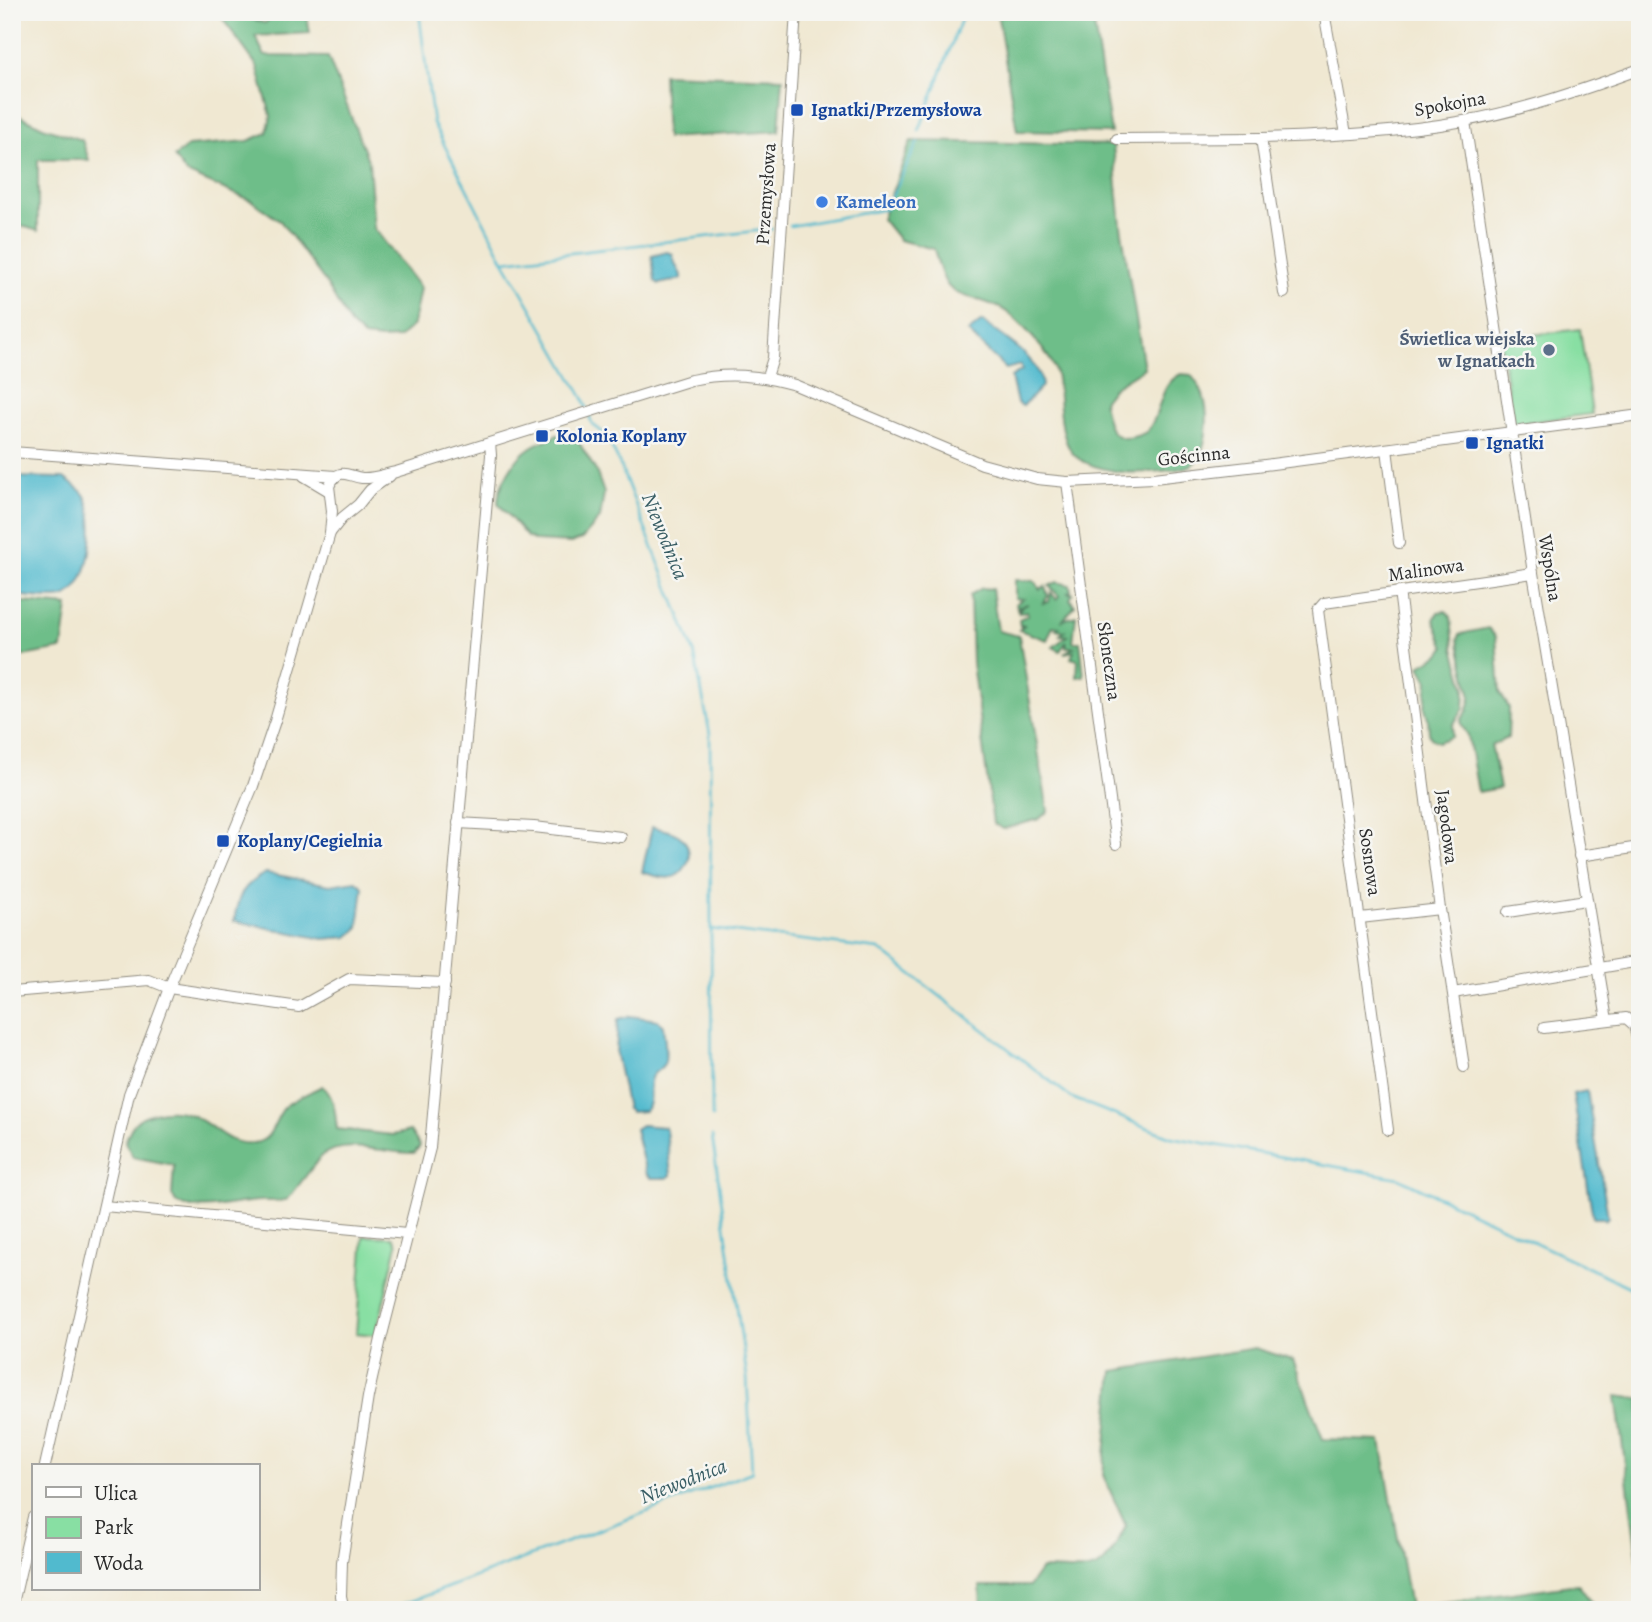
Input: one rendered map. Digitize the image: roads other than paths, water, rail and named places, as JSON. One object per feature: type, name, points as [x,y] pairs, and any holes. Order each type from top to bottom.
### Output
[{"type":"street","name":"Przemysłowa","points":[[767,377],[773,358],[796,12]]},
{"type":"street","points":[[1324,12],[1346,134]]},
{"type":"street","name":"Spokojna","points":[[1117,139],[1261,138],[1408,129],[1465,121],[1548,100],[1640,69]]},
{"type":"street","name":"Wspólna","points":[[1465,121],[1533,573],[1607,1020]]},
{"type":"street","points":[[1261,138],[1284,293]]},
{"type":"street","name":"Gościnna","points":[[396,472],[708,376],[724,374],[767,377],[795,385],[982,464],[1024,476],[1067,482],[1154,478],[1640,415]]},
{"type":"street","points":[[344,1610],[341,1596],[342,1562],[368,1397],[430,1148],[481,597],[492,455],[490,443]]},
{"type":"street","points":[[1387,449],[1399,543]]},
{"type":"street","points":[[12,452],[336,476],[345,473],[359,478],[396,472]]},
{"type":"street","points":[[298,472],[330,496],[337,506],[351,509]]},
{"type":"street","points":[[330,533],[376,485],[396,472]]},
{"type":"street","points":[[45,1464],[129,1094],[169,988],[253,786],[283,695],[330,533],[330,496],[332,479],[336,476]]},
{"type":"street","points":[[359,478],[363,484],[363,499]]},
{"type":"street","name":"Słoneczna","points":[[1067,482],[1116,844]]},
{"type":"street","name":"Malinowa","points":[[1324,603],[1533,573]]},
{"type":"street","name":"Jagodowa","points":[[1399,591],[1440,909],[1464,1067]]},
{"type":"street","name":"Sosnowa","points":[[1324,603],[1318,610],[1388,1130]]},
{"type":"street","points":[[458,823],[534,827],[621,837]]},
{"type":"street","points":[[1579,856],[1640,847]]},
{"type":"street","points":[[1508,912],[1586,900]]},
{"type":"street","points":[[1360,918],[1440,909]]},
{"type":"street","points":[[1453,993],[1640,961]]},
{"type":"street","points":[[12,992],[149,980],[169,988],[299,1007],[349,979],[445,983]]},
{"type":"street","points":[[1544,1028],[1622,1018],[1629,1020],[1634,1026],[1640,1049]]},
{"type":"street","points":[[104,1206],[407,1234]]},
{"type":"street","points":[[12,1608],[32,1521]]},
{"type":"water","points":[[667,252],[673,254],[682,279],[659,284],[655,281],[652,256]]},
{"type":"water","points":[[982,321],[1028,357],[1040,376],[1042,386],[1023,406],[1017,403],[1011,377],[1022,370],[1020,365],[1006,369],[968,332]]},
{"type":"water","points":[[12,477],[64,478],[85,496],[91,520],[90,550],[82,579],[66,596],[48,598],[12,595]]},
{"type":"water","points":[[652,827],[679,835],[687,844],[689,859],[681,873],[676,876],[664,878],[642,872]]},
{"type":"water","points":[[266,873],[330,885],[356,881],[363,887],[358,928],[348,937],[323,939],[234,921],[237,905],[246,887]]},
{"type":"water","points":[[630,1016],[658,1020],[663,1026],[665,1061],[651,1078],[649,1104],[645,1111],[631,1112],[627,1109],[616,1055],[618,1019]]},
{"type":"water","points":[[1587,1091],[1608,1217],[1605,1220],[1593,1218],[1573,1094]]},
{"type":"water","points":[[641,1125],[664,1127],[666,1130],[671,1175],[667,1178],[651,1178],[646,1173],[635,1129]]},
{"type":"waterway","name":"Niewodnica","points":[[419,12],[433,123],[504,261],[587,409]]},
{"type":"waterway","points":[[919,131],[964,12]]},
{"type":"waterway","points":[[790,226],[886,209],[918,142]]},
{"type":"waterway","points":[[504,261],[772,229]]},
{"type":"waterway","name":"Niewodnica","points":[[589,415],[592,424],[606,435],[618,460],[694,652],[710,734],[712,1117]]},
{"type":"waterway","points":[[710,929],[879,949],[1072,1098],[1171,1137],[1399,1178],[1640,1292]]},
{"type":"waterway","name":"Niewodnica","points":[[388,1610],[752,1472],[747,1377],[712,1136]]},
{"type":"place","name":"Ignatki/Przemysłowa","points":[[797,110]]},
{"type":"place","name":"Kameleon","points":[[822,202]]},
{"type":"place","name":"Świetlica wiejska w Ignatkach","points":[[1549,350]]},
{"type":"place","name":"Kolonia Koplany","points":[[542,436]]},
{"type":"place","name":"Ignatki","points":[[1472,443]]},
{"type":"place","name":"Koplany/Cegielnia","points":[[223,841]]}]
